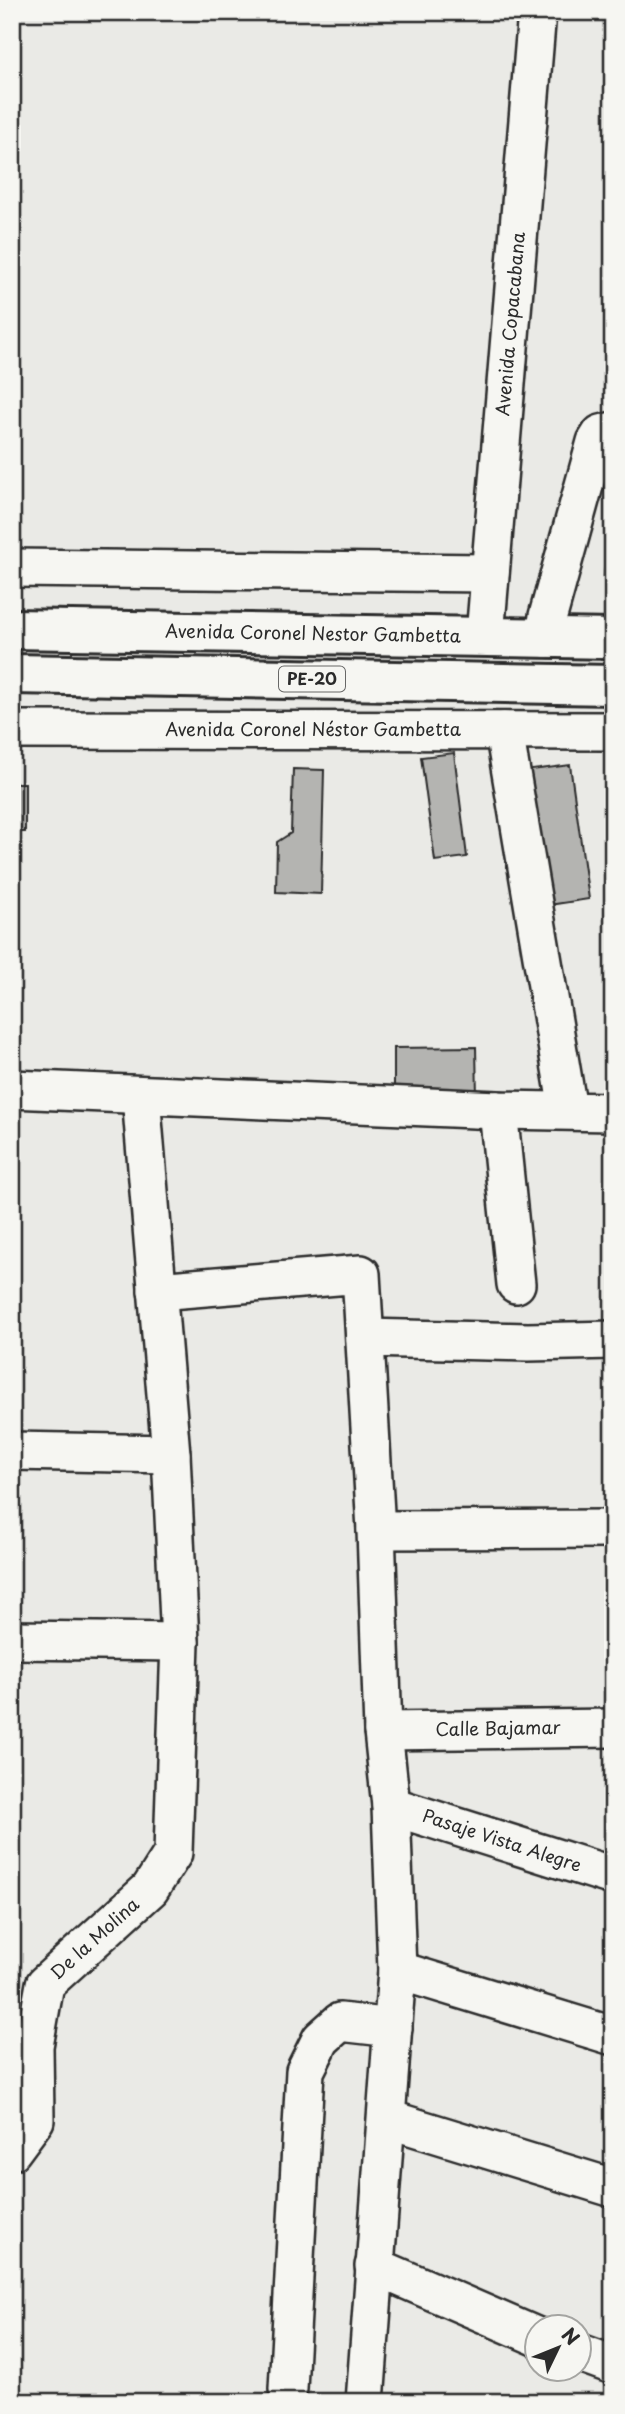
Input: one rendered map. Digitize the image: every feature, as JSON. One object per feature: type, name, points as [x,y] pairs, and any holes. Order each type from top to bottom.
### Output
[{"type":"highway","name":"Avenida Coronel Nestor Gambetta","points":[[12,629],[613,639]]},
{"type":"highway","name":"PE-20","points":[[12,674],[613,685]]},
{"type":"street","name":"Avenida Copacabana","points":[[485,636],[537,12]]},
{"type":"street","points":[[545,638],[548,617],[596,442],[600,434],[613,431]]},
{"type":"street","points":[[12,568],[490,573]]},
{"type":"street","name":"Avenida Coronel Néstor Gambetta","points":[[12,730],[613,731]]},
{"type":"street","points":[[504,731],[568,1110]]},
{"type":"street","points":[[12,1089],[498,1110],[613,1112]]},
{"type":"street","points":[[12,1640],[180,1642],[171,1454],[141,1096]]},
{"type":"street","points":[[498,1110],[516,1284]]},
{"type":"street","points":[[157,1291],[361,1275],[376,1530],[383,1731],[391,1806],[397,1970],[365,2402]]},
{"type":"street","points":[[365,1338],[528,1342],[613,1340]]},
{"type":"street","points":[[12,1451],[171,1454]]},
{"type":"street","points":[[376,1530],[613,1529]]},
{"type":"street","name":"De la Molina","points":[[12,2151],[35,2120],[34,2046],[45,1984],[150,1889],[173,1853],[180,1642]]},
{"type":"street","name":"Calle Bajamar","points":[[383,1731],[613,1728]]},
{"type":"street","name":"Pasaje Vista Alegre","points":[[391,1806],[613,1876]]},
{"type":"street","points":[[397,1970],[613,2036]]},
{"type":"street","points":[[288,2389],[305,2071],[321,2039],[340,2022],[393,2028]]},
{"type":"street","points":[[388,2119],[613,2188]]},
{"type":"street","points":[[374,2266],[524,2331]]},
{"type":"street","points":[[594,2358],[613,2365]]},
{"type":"building","points":[[613,488],[613,577],[604,576]]},
{"type":"building","points":[[454,753],[467,857],[435,861],[421,757]]},
{"type":"building","points":[[570,765],[589,899],[542,906],[524,771]]},
{"type":"building","points":[[293,769],[324,770],[321,894],[276,892],[277,842],[291,833]]},
{"type":"building","points":[[12,783],[25,783],[25,832],[12,832]]},
{"type":"building","points":[[476,1047],[477,1097],[394,1098],[394,1048]]}]
